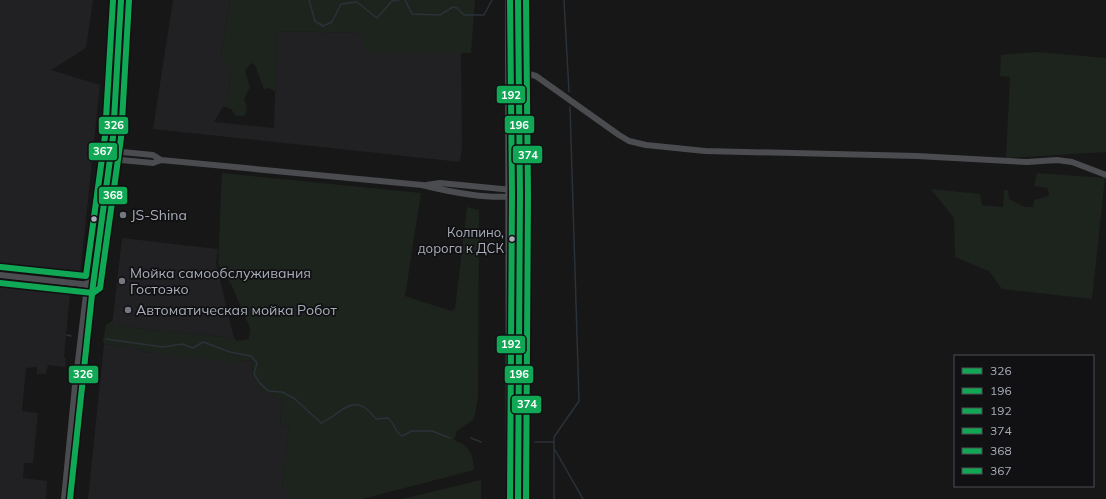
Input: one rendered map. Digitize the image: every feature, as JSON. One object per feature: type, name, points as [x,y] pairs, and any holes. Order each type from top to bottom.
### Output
[{"type":"main road","points":[[509,0],[510,499]]},
{"type":"main road","points":[[518,0],[520,194],[518,499]]},
{"type":"street","points":[[64,499],[90,285],[112,56],[115,0]]},
{"type":"street","points":[[90,285],[112,151],[121,0]]},
{"type":"street","points":[[519,74],[536,76],[619,135],[629,141],[646,145],[705,151],[916,156],[1027,162],[1057,160],[1072,162],[1106,175]]},
{"type":"street","points":[[103,155],[112,151],[153,155],[161,160]]},
{"type":"street","points":[[103,155],[110,159],[153,163],[161,160],[422,185],[454,192],[509,198],[520,194]]},
{"type":"street","points":[[422,185],[440,183],[510,189],[520,194]]},
{"type":"street","points":[[0,275],[90,285]]},
{"type":"street","points":[[70,499],[82,354]]},
{"type":"shaded area","points":[[0,0],[93,0],[86,48],[51,70],[100,85],[80,276],[0,266]]},
{"type":"shaded area","points":[[173,0],[230,0],[221,55],[231,69],[228,98],[214,122],[274,128],[277,31],[363,33],[363,52],[461,52],[462,148],[460,162],[153,129]]},
{"type":"shaded area","points":[[230,0],[475,0],[471,53],[363,52],[363,33],[277,31],[275,92],[269,88],[264,89],[255,65],[251,63],[245,71],[250,87],[244,99],[247,110],[244,116],[236,116],[231,109],[223,106],[228,98],[231,69],[221,55]]},
{"type":"shaded area","points":[[1037,52],[1106,58],[1106,152],[1006,158],[1010,77],[1000,76],[1001,55]]},
{"type":"shaded area","points":[[222,173],[421,193],[405,296],[451,311],[455,309],[467,207],[479,210],[478,398],[474,419],[457,431],[454,440],[464,445],[470,451],[473,459],[474,470],[362,499],[291,499],[291,493],[282,490],[289,427],[280,424],[282,400],[259,390],[252,374],[253,361],[244,360],[242,363],[145,352],[133,347],[104,344],[103,341],[106,325],[113,320],[112,326],[234,338],[237,341],[249,339],[250,328],[231,284],[218,264]]},
{"type":"shaded area","points":[[1037,173],[1105,178],[1092,299],[1002,289],[989,271],[955,257],[954,218],[931,189],[980,194],[982,205],[1003,207],[1004,190],[1008,190],[1009,199],[1025,207],[1033,207],[1034,200],[1049,196],[1048,188],[1034,186]]},
{"type":"shaded area","points":[[122,238],[218,249],[216,263],[234,338],[112,326]]},
{"type":"shaded area","points":[[0,286],[70,293],[64,357],[66,358],[65,367],[48,365],[46,374],[37,374],[37,367],[26,368],[22,411],[38,413],[33,463],[24,463],[23,478],[47,481],[46,499],[0,499]]},
{"type":"shaded area","points":[[104,344],[133,347],[145,352],[253,361],[252,374],[282,400],[280,424],[289,427],[282,490],[291,493],[291,499],[88,499]]},
{"type":"shaded area","points":[[481,480],[481,499],[402,499]]},
{"type":"waterway","points":[[309,0],[315,21],[323,26],[332,22],[341,4],[357,2],[377,18],[392,1],[399,0]]},
{"type":"waterway","points":[[405,0],[412,14],[440,15],[453,7],[457,8],[464,15],[484,15],[492,0]]},
{"type":"waterway","points":[[564,0],[569,92]]},
{"type":"waterway","points":[[554,499],[554,437],[579,401],[570,107]]},
{"type":"waterway","points":[[67,335],[71,336]]},
{"type":"waterway","points":[[106,339],[163,347],[182,344],[193,348],[203,342],[230,352],[251,356],[257,363],[254,374],[259,382],[268,391],[282,392],[295,399],[321,423],[342,409],[355,404],[368,410],[376,419],[388,418],[402,436],[412,431],[432,431],[450,438]]},
{"type":"waterway","points":[[471,438],[481,442]]},
{"type":"waterway","points":[[535,442],[554,442]]},
{"type":"waterway","points":[[555,450],[583,499]]},
{"type":"transit line","name":"367","points":[[1,267],[86,276],[105,136],[113,0]]},
{"type":"transit line","name":"326","points":[[70,499],[93,285],[113,137],[121,0]]},
{"type":"transit line","name":"368","points":[[0,283],[93,293],[100,288],[121,138],[129,0]]},
{"type":"transit line","name":"192","points":[[510,0],[512,194],[510,499]]},
{"type":"transit line","name":"196","points":[[518,0],[520,194],[518,499]]},
{"type":"transit line","name":"374","points":[[526,0],[528,194],[526,499]]},
{"type":"place","name":"JS-Shina","points":[[123,215]]},
{"type":"place","name":"Колпино, дорога к ДСК","points":[[512,239]]},
{"type":"place","name":"Мойка самообслуживания Гостоэко","points":[[122,281]]},
{"type":"place","name":"Автоматическая мойка Робот","points":[[128,310]]}]
